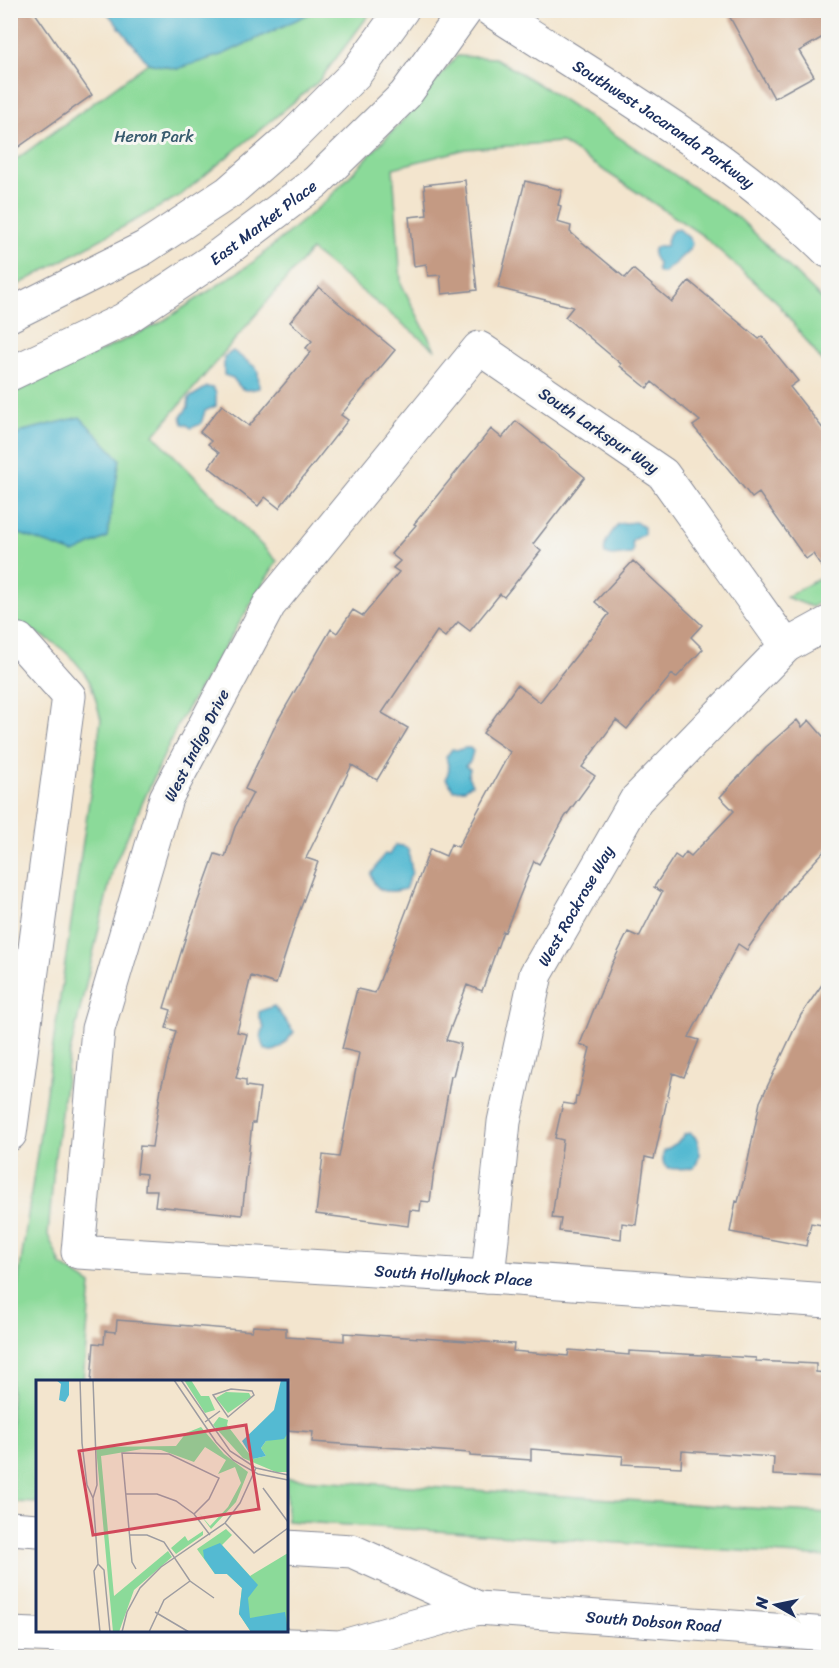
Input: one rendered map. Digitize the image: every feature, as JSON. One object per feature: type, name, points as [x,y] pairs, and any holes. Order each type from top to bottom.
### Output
[{"type":"street","points":[[10,315],[144,248],[229,192],[292,137],[356,74],[402,10]]},
{"type":"street","name":"East Market Place","points":[[10,374],[123,320],[213,260],[316,182],[405,95],[466,10]]},
{"type":"street","name":"Southwest Jacaranda Parkway","points":[[491,10],[686,136],[748,181],[828,251]]},
{"type":"street","name":"South Larkspur Way","points":[[479,348],[663,474],[786,646]]},
{"type":"street","name":"West Indigo Drive","points":[[78,1252],[98,1029],[166,798],[269,605],[479,348]]},
{"type":"street","name":"West Rockrose Way","points":[[488,1277],[504,1122],[536,974],[636,800],[786,646],[828,623]]},
{"type":"street","points":[[10,639],[19,640],[69,696],[10,1134]]},
{"type":"street","name":"South Hollyhock Place","points":[[78,1252],[828,1301]]},
{"type":"street","points":[[10,1528],[36,1530]]},
{"type":"street","name":"South Dobson Road","points":[[288,1546],[352,1551],[478,1608]]},
{"type":"street","name":"South Dobson Road","points":[[10,1634],[340,1647],[478,1608],[828,1634]]},
{"type":"green space","name":"Heron Park","points":[[315,11],[372,11],[318,82],[181,195],[11,289],[10,164],[148,63],[177,69]]},
{"type":"green space","points":[[457,56],[495,58],[550,91],[740,219],[828,305],[828,369],[776,301],[702,235],[561,142],[466,149],[393,168],[401,283],[435,350],[311,250],[154,435],[277,561],[179,722],[113,868],[69,1057],[55,1156],[48,1235],[61,1265],[91,1285],[83,1380],[36,1380],[36,1503],[11,1502],[11,1330],[101,719],[90,683],[73,659],[54,643],[11,621],[11,394],[160,323],[252,263],[326,201],[402,121]]},
{"type":"green space","points":[[828,573],[828,597],[812,607],[786,597]]},
{"type":"green space","points":[[288,1478],[828,1513],[828,1557],[288,1521]]},
{"type":"water","points":[[106,11],[315,11],[224,54],[177,69],[148,63]]},
{"type":"water","points":[[679,229],[690,239],[691,247],[664,273],[659,273],[658,264],[653,255],[654,249],[658,246],[666,246],[669,235],[673,230]]},
{"type":"water","points":[[233,351],[255,367],[258,372],[259,388],[243,389],[233,378],[224,375],[224,357]]},
{"type":"water","points":[[207,387],[213,388],[216,393],[216,406],[205,411],[201,424],[191,428],[183,424],[181,417],[188,407],[189,398]]},
{"type":"water","points":[[80,417],[120,459],[107,537],[74,553],[11,531],[10,441],[23,431]]},
{"type":"water","points":[[635,522],[644,527],[644,534],[632,541],[633,552],[612,556],[605,554],[606,542],[618,524]]},
{"type":"water","points":[[465,748],[473,751],[470,762],[465,766],[470,769],[468,776],[472,784],[465,789],[454,790],[446,779],[449,769],[446,757],[452,749]]},
{"type":"water","points":[[395,845],[408,849],[412,872],[405,889],[388,891],[379,889],[371,874],[383,856],[389,855]]},
{"type":"water","points":[[274,1006],[294,1032],[281,1047],[271,1051],[264,1048],[262,1044],[264,1027],[259,1012]]},
{"type":"water","points":[[690,1133],[697,1140],[699,1149],[694,1168],[666,1167],[663,1159],[664,1151],[677,1143],[685,1134]]},
{"type":"building","points":[[10,10],[33,10],[92,95],[10,153]]},
{"type":"building","points":[[726,10],[828,10],[828,34],[799,51],[814,76],[774,98]]},
{"type":"building","points":[[465,180],[477,290],[442,294],[440,275],[428,276],[426,264],[414,266],[409,217],[427,215],[424,185]]},
{"type":"building","points":[[525,181],[562,190],[557,222],[571,226],[570,232],[625,278],[633,269],[672,302],[689,281],[759,339],[762,336],[798,381],[790,387],[828,435],[828,575],[813,554],[806,559],[759,493],[752,498],[693,426],[700,421],[652,382],[647,388],[565,317],[573,307],[498,288]]},
{"type":"building","points":[[319,287],[395,350],[341,415],[348,420],[279,508],[265,497],[258,506],[209,467],[219,453],[208,444],[211,441],[200,432],[222,405],[249,426],[311,352],[306,348],[312,341],[290,322]]},
{"type":"building","points":[[516,421],[585,477],[533,544],[541,551],[504,597],[500,594],[470,631],[458,622],[445,637],[437,631],[382,713],[408,728],[377,780],[352,765],[306,858],[318,862],[276,984],[251,976],[237,1032],[247,1034],[236,1078],[246,1080],[246,1086],[260,1088],[255,1123],[252,1123],[242,1215],[155,1206],[157,1190],[145,1190],[146,1174],[137,1173],[140,1146],[152,1147],[161,1088],[176,1031],[166,1028],[171,1010],[164,1008],[190,923],[215,854],[225,857],[235,827],[253,793],[245,789],[278,720],[331,629],[337,633],[353,610],[363,616],[399,572],[393,568],[400,561],[391,554],[416,525],[414,524],[491,429],[502,438]]},
{"type":"building","points":[[633,561],[702,625],[691,637],[703,649],[676,678],[672,674],[627,729],[616,720],[582,767],[595,776],[565,817],[539,864],[534,861],[505,932],[503,931],[482,991],[467,985],[446,1040],[461,1044],[453,1076],[451,1076],[430,1202],[421,1201],[420,1211],[410,1210],[408,1226],[316,1214],[323,1155],[339,1157],[359,1053],[342,1049],[357,989],[375,993],[430,849],[446,856],[451,844],[458,847],[510,752],[483,733],[517,685],[540,702],[609,614],[595,602]]},
{"type":"building","points":[[797,720],[802,727],[809,720],[828,742],[828,847],[789,889],[747,950],[738,944],[689,1037],[699,1040],[684,1077],[673,1073],[654,1159],[645,1157],[636,1225],[622,1223],[621,1239],[559,1231],[561,1219],[552,1218],[563,1140],[555,1138],[563,1103],[575,1105],[576,1096],[578,1097],[590,1048],[580,1044],[612,964],[628,932],[639,937],[662,892],[654,887],[675,855],[681,859],[686,852],[691,856],[734,811],[720,797],[766,747]]},
{"type":"building","points":[[828,976],[828,1226],[811,1223],[806,1246],[730,1232],[760,1102],[801,1015]]},
{"type":"building","points":[[117,1320],[252,1331],[253,1326],[286,1328],[286,1337],[344,1341],[344,1333],[514,1344],[513,1351],[568,1356],[569,1350],[629,1355],[629,1351],[756,1358],[756,1361],[816,1364],[816,1372],[826,1373],[826,1385],[828,1385],[828,1478],[773,1475],[774,1457],[682,1451],[681,1467],[622,1464],[623,1456],[531,1449],[531,1460],[470,1456],[470,1453],[312,1442],[313,1432],[288,1430],[288,1380],[91,1380],[94,1343],[104,1344],[105,1331],[116,1332]]}]
